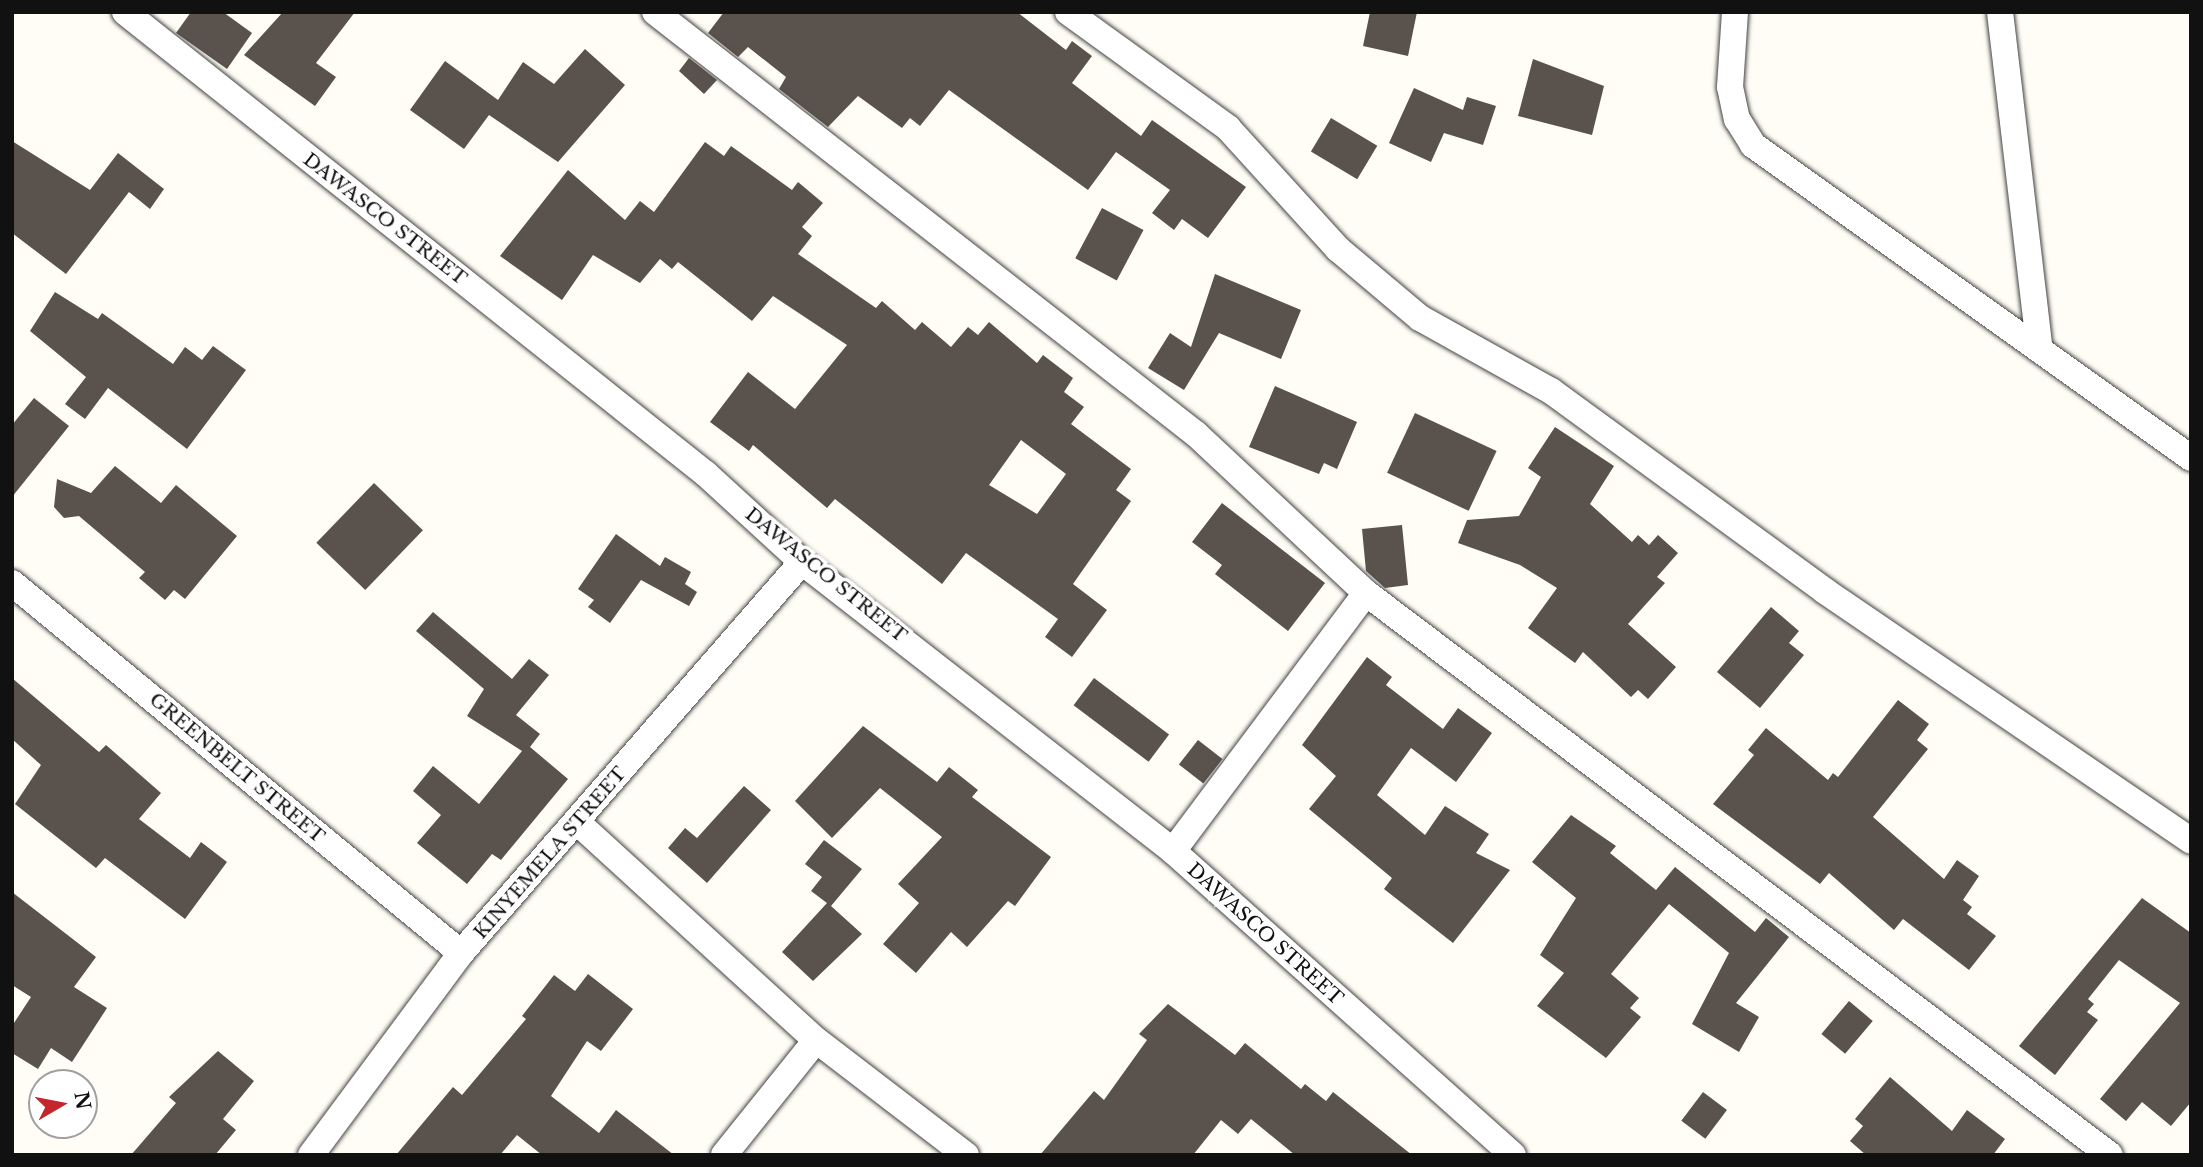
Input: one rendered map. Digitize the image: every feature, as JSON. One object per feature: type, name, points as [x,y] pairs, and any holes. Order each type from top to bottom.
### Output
[{"type":"street","name":"DAWASCO STREET","points":[[125,12],[706,474],[802,562],[1173,851],[1513,1155]]},
{"type":"street","points":[[655,12],[1196,434],[1366,593],[2110,1155]]},
{"type":"street","points":[[1068,12],[1228,128],[1338,249],[1420,318],[1551,391],[1825,592],[2191,841]]},
{"type":"street","points":[[1735,12],[1730,87],[1737,119],[1753,145],[2191,458]]},
{"type":"street","points":[[2000,12],[2040,350]]},
{"type":"street","name":"KINYEMELA STREET","points":[[311,1155],[461,953],[802,562]]},
{"type":"street","name":"GREENBELT STREET","points":[[12,583],[461,953]]},
{"type":"street","points":[[1173,851],[1366,593]]},
{"type":"street","points":[[577,822],[816,1041],[966,1155]]},
{"type":"street","points":[[724,1155],[816,1041]]},
{"type":"building","points":[[191,12],[223,12],[252,33],[227,69],[176,33]]},
{"type":"building","points":[[283,12],[355,12],[316,63],[336,77],[315,106],[244,55]]},
{"type":"building","points":[[724,12],[1017,12],[1066,50],[1072,41],[1092,56],[1072,83],[1141,136],[1152,120],[1246,187],[1208,238],[1182,219],[1174,230],[1152,213],[1170,190],[1116,152],[1088,190],[949,90],[920,126],[910,118],[902,128],[858,96],[828,127],[779,89],[786,77],[748,47],[738,57],[708,33]]},
{"type":"building","points":[[1370,12],[1417,12],[1408,56],[1363,46]]},
{"type":"building","points":[[585,49],[625,85],[558,162],[489,115],[464,149],[410,110],[445,61],[498,100],[523,62],[554,84]]},
{"type":"building","points":[[689,58],[717,80],[704,94],[679,71]]},
{"type":"building","points":[[1533,59],[1604,86],[1592,135],[1518,116]]},
{"type":"building","points":[[1414,88],[1463,110],[1467,97],[1496,106],[1483,145],[1444,133],[1431,162],[1389,143]]},
{"type":"building","points":[[1331,118],[1377,146],[1357,179],[1311,151]]},
{"type":"building","points":[[12,141],[90,190],[118,153],[164,189],[150,209],[129,192],[66,274],[12,233]]},
{"type":"building","points":[[705,142],[724,156],[731,146],[792,190],[798,182],[823,203],[802,227],[812,236],[798,254],[876,308],[882,301],[915,330],[922,322],[951,347],[968,327],[978,335],[989,322],[1037,363],[1043,355],[1073,378],[1064,392],[1084,407],[1071,424],[1131,469],[1116,490],[1131,501],[1073,584],[1107,610],[1072,657],[1045,637],[1058,619],[966,553],[942,584],[835,499],[827,508],[753,445],[749,451],[710,422],[748,372],[795,409],[847,345],[773,296],[752,321],[678,262],[672,269],[660,259],[640,283],[593,255],[562,300],[500,256],[568,170],[625,220],[640,201],[654,212]],"holes":[[[1021,440],[1066,474],[1037,514],[989,485]]]},
{"type":"building","points":[[1102,208],[1143,230],[1117,280],[1075,258]]},
{"type":"building","points":[[1215,274],[1301,310],[1281,359],[1219,333],[1184,390],[1148,368],[1170,333],[1191,347]]},
{"type":"building","points":[[55,292],[98,319],[102,313],[173,364],[185,347],[202,360],[213,346],[246,370],[187,449],[108,388],[85,419],[65,404],[86,377],[30,331]]},
{"type":"building","points":[[1275,386],[1357,422],[1337,469],[1324,463],[1319,474],[1249,447]]},
{"type":"building","points":[[34,398],[69,426],[12,497],[12,425]]},
{"type":"building","points":[[1415,413],[1497,451],[1469,511],[1387,473]]},
{"type":"building","points":[[1555,427],[1614,466],[1590,504],[1632,542],[1638,535],[1649,545],[1658,535],[1678,553],[1657,577],[1665,583],[1628,624],[1676,667],[1648,699],[1638,690],[1631,697],[1583,652],[1575,663],[1528,628],[1557,588],[1520,565],[1458,543],[1467,520],[1519,516],[1541,477],[1528,468]]},
{"type":"building","points":[[115,466],[161,503],[176,485],[237,536],[185,599],[174,590],[165,600],[139,578],[145,572],[79,516],[64,518],[54,507],[57,479],[91,493]]},
{"type":"building","points":[[374,483],[423,530],[365,590],[316,543]]},
{"type":"building","points":[[1222,503],[1325,583],[1288,631],[1215,574],[1222,565],[1192,542]]},
{"type":"building","points":[[1402,525],[1408,585],[1385,588],[1366,571],[1362,529]]},
{"type":"building","points":[[616,534],[660,566],[665,557],[691,572],[685,584],[697,592],[689,606],[641,580],[610,623],[588,607],[594,600],[578,589]]},
{"type":"building","points":[[1771,607],[1799,631],[1789,643],[1804,655],[1760,708],[1717,672]]},
{"type":"building","points":[[433,612],[512,679],[529,659],[549,675],[516,715],[540,734],[530,747],[568,779],[501,860],[492,854],[467,884],[417,843],[441,815],[413,791],[433,766],[479,804],[522,751],[467,716],[484,689],[416,631]]},
{"type":"building","points":[[1367,657],[1392,677],[1386,685],[1443,729],[1458,708],[1492,733],[1456,782],[1411,748],[1377,795],[1425,835],[1445,806],[1489,834],[1476,853],[1510,870],[1453,943],[1384,889],[1392,878],[1309,809],[1336,776],[1302,745]]},
{"type":"building","points":[[12,678],[99,752],[106,745],[161,793],[139,819],[190,858],[201,842],[227,862],[185,919],[105,858],[96,868],[15,804],[41,765],[12,739]]},
{"type":"building","points":[[1094,678],[1169,735],[1149,762],[1074,705]]},
{"type":"building","points":[[1898,700],[1929,724],[1917,740],[1928,749],[1873,817],[1944,879],[1957,860],[1979,876],[1963,900],[1972,907],[1967,914],[1996,936],[1969,970],[1903,919],[1894,930],[1829,873],[1820,884],[1713,804],[1754,755],[1748,750],[1766,728],[1828,780],[1833,773],[1838,777]]},
{"type":"building","points":[[863,726],[937,782],[949,767],[978,790],[972,797],[1051,857],[1015,906],[1008,901],[967,947],[951,932],[916,973],[883,944],[919,903],[898,884],[942,837],[880,788],[832,838],[795,801]]},
{"type":"building","points":[[1198,740],[1222,759],[1203,784],[1179,764]]},
{"type":"building","points":[[744,786],[771,810],[707,883],[668,848],[685,828],[697,838]]},
{"type":"building","points":[[1571,815],[1616,846],[1610,853],[1656,890],[1675,867],[1755,932],[1766,918],[1789,937],[1736,1003],[1759,1017],[1739,1052],[1692,1024],[1729,953],[1669,904],[1611,974],[1639,998],[1630,1008],[1641,1017],[1606,1058],[1537,1006],[1564,973],[1540,955],[1576,898],[1532,862]]},
{"type":"building","points":[[824,840],[862,869],[831,906],[862,934],[813,981],[782,952],[827,903],[811,891],[822,877],[805,864]]},
{"type":"building","points":[[12,892],[96,957],[74,987],[107,1008],[72,1062],[51,1048],[38,1069],[12,1053],[12,1026],[31,997],[12,985]]},
{"type":"building","points":[[2142,898],[2191,933],[2191,1102],[2171,1126],[2142,1102],[2126,1121],[2100,1099],[2180,1003],[2119,960],[2088,999],[2094,1004],[2087,1012],[2098,1020],[2055,1075],[2019,1046]]},
{"type":"building","points":[[588,974],[633,1009],[601,1051],[587,1041],[551,1096],[599,1133],[616,1110],[674,1155],[542,1155],[517,1135],[500,1155],[396,1155],[453,1087],[462,1095],[526,1019],[522,1016],[554,975],[575,991]]},
{"type":"building","points":[[1849,1001],[1873,1021],[1845,1054],[1821,1034]]},
{"type":"building","points":[[1168,1004],[1235,1055],[1245,1043],[1301,1089],[1305,1084],[1326,1101],[1333,1092],[1412,1155],[1295,1155],[1251,1119],[1238,1134],[1221,1120],[1193,1155],[1040,1155],[1094,1091],[1104,1100],[1147,1040],[1139,1034]]},
{"type":"building","points":[[218,1051],[254,1081],[223,1119],[236,1130],[215,1155],[131,1155],[176,1103],[169,1097]]},
{"type":"building","points":[[1890,1077],[1952,1131],[1967,1110],[2005,1139],[1993,1155],[1866,1155],[1850,1141],[1863,1126],[1855,1119]]},
{"type":"building","points":[[1703,1092],[1727,1110],[1705,1139],[1681,1121]]}]
